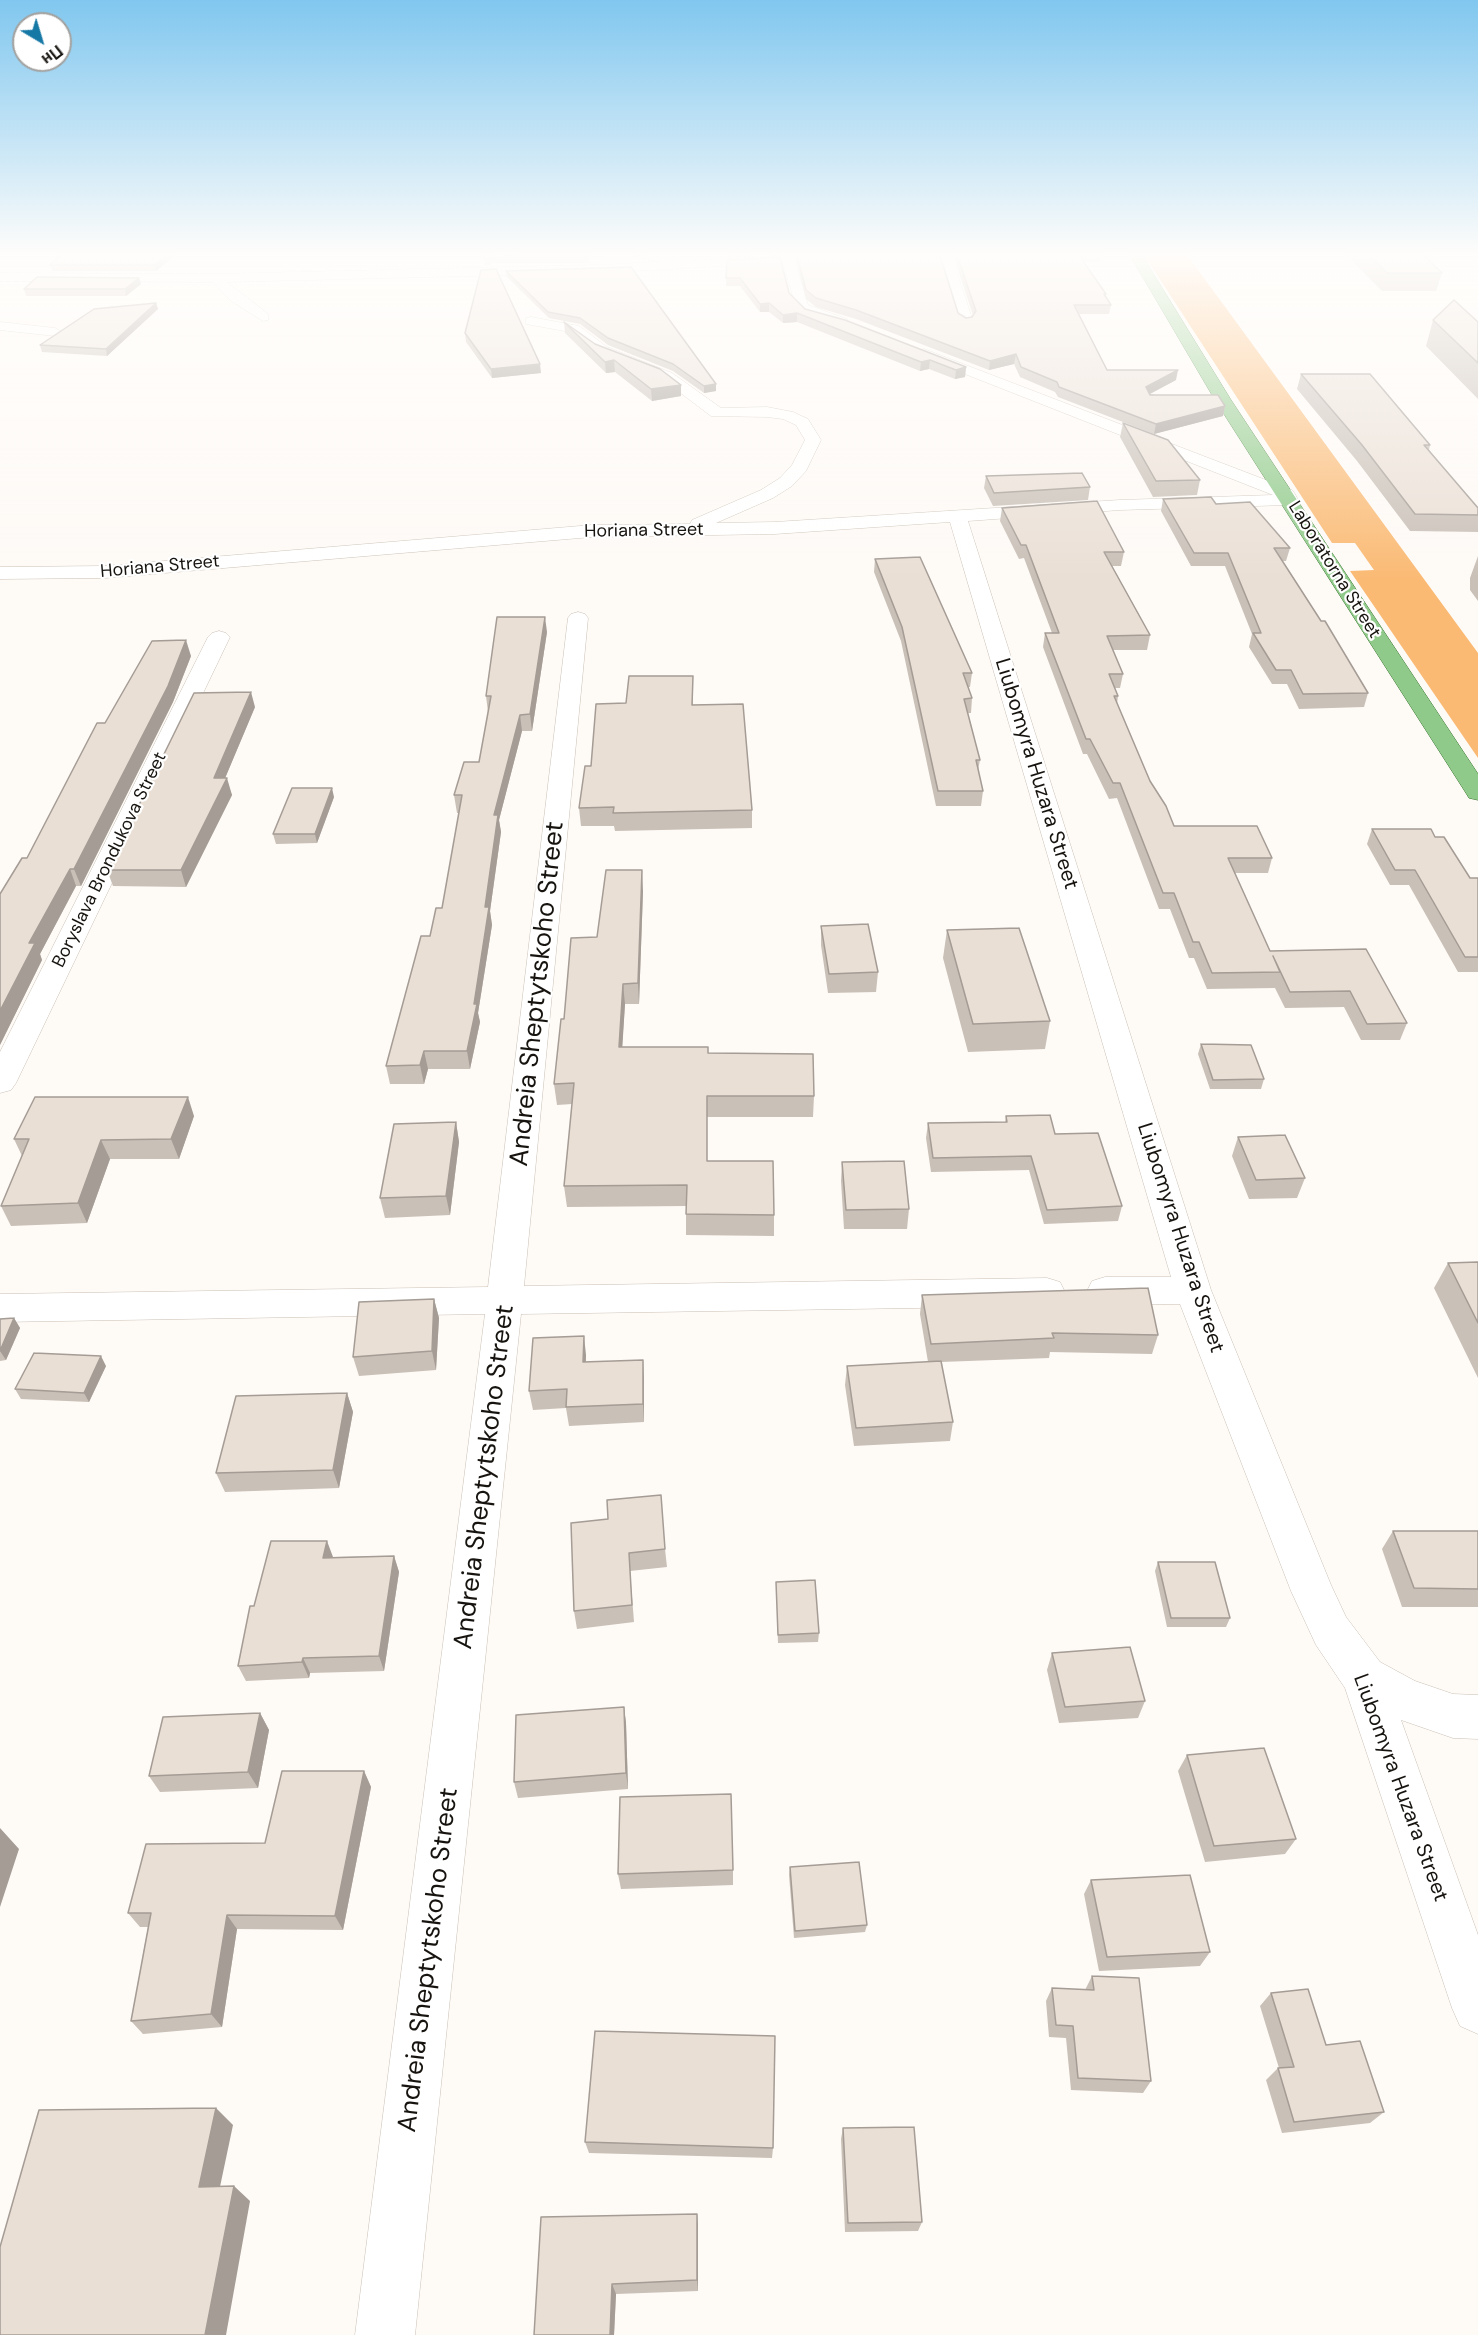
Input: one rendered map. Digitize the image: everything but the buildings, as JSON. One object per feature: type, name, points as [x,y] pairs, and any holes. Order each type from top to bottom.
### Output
[{"type":"main road","name":"Laboratorna Street","points":[[1200,361],[1223,400],[1288,497],[1478,794]]},
{"type":"street","points":[[629,361],[667,376],[717,413],[767,412],[787,416],[802,422],[813,440],[800,467],[786,482],[767,494],[684,530]]},
{"type":"street","points":[[944,361],[1288,497]]},
{"type":"street","name":"Horiana Street","points":[[0,573],[105,572],[592,531],[775,528],[1120,505],[1288,497]]},
{"type":"street","name":"Liubomyra Huzara Street","points":[[957,516],[1193,1290],[1312,1591],[1331,1632],[1364,1677],[1478,2008]]},
{"type":"street","name":"Andreia Sheptytskoho Street","points":[[385,2335],[506,1299],[578,618]]},
{"type":"street","name":"Boryslava Brondukova Street","points":[[0,1083],[219,637]]},
{"type":"street","points":[[0,1308],[1193,1290]]},
{"type":"street","points":[[1364,1677],[1404,1699],[1453,1716],[1478,1717]]},
{"type":"shaded area","points":[[1213,361],[1265,361],[1478,653],[1478,758],[1350,571],[1374,570],[1355,543],[1332,543]]}]
